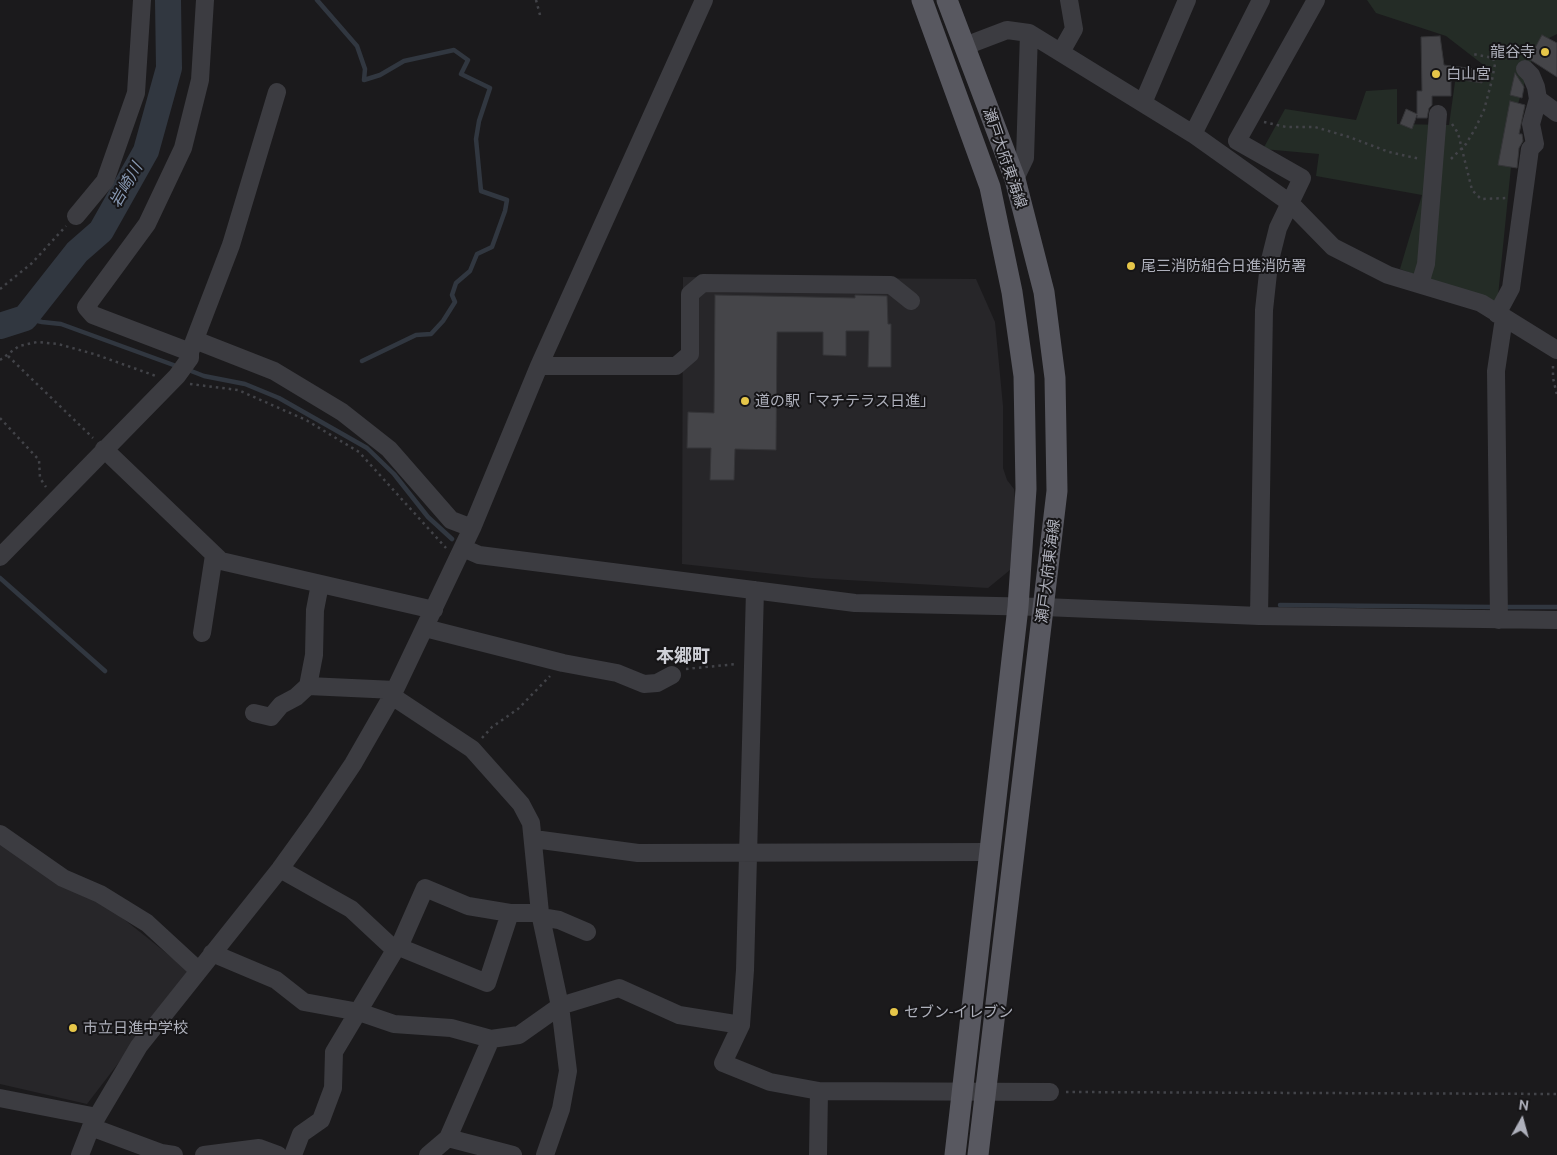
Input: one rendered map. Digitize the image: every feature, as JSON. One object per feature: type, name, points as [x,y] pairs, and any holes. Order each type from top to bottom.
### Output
[{"type":"main road","name":"瀬戸大府東海線","points":[[922,0],[990,188],[1012,292],[1024,376],[1026,489],[1018,607],[955,1155]]},
{"type":"main road","name":"瀬戸大府東海線","points":[[947,0],[1016,179],[1044,292],[1055,378],[1057,491],[978,1155]]},
{"type":"street","points":[[76,216],[105,181],[136,93],[142,0]]},
{"type":"street","points":[[205,0],[200,80],[183,148],[147,224],[86,307],[93,316],[192,350],[274,371],[342,412],[389,449],[451,520],[472,528]]},
{"type":"street","points":[[80,1155],[94,1122],[138,1046],[280,869],[353,764],[394,693],[472,528],[539,366],[704,0]]},
{"type":"street","points":[[1060,52],[1074,29],[1069,0]]},
{"type":"street","points":[[1143,104],[1187,0]]},
{"type":"street","points":[[1193,134],[1261,0]]},
{"type":"street","points":[[1260,616],[1264,310],[1269,264],[1278,228],[1302,178],[1236,141],[1316,0]]},
{"type":"street","points":[[965,46],[1007,30],[1029,33],[1193,134],[1290,203],[1333,247],[1388,275],[1481,303],[1557,350]]},
{"type":"street","points":[[1016,179],[1025,158],[1029,33]]},
{"type":"street","points":[[1499,620],[1496,371],[1500,316],[1511,288],[1530,149],[1535,144],[1531,124],[1538,99],[1531,75],[1525,69]]},
{"type":"street","points":[[0,557],[174,379],[192,350],[231,245],[277,92]]},
{"type":"street","points":[[1538,99],[1557,113]]},
{"type":"street","points":[[1420,284],[1426,264],[1437,118]]},
{"type":"street","points":[[539,366],[676,366],[690,354],[690,294],[703,284],[891,285],[911,301]]},
{"type":"street","points":[[104,449],[221,562],[434,610]]},
{"type":"street","points":[[459,553],[855,603],[1044,607],[1260,616],[1557,620]]},
{"type":"street","points":[[202,633],[214,555]]},
{"type":"street","points":[[254,713],[271,716],[308,686],[314,654],[315,610],[320,584]]},
{"type":"street","points":[[755,590],[751,662],[745,970],[741,1025],[723,1063],[770,1082],[819,1091],[1050,1092]]},
{"type":"street","points":[[425,628],[563,663],[617,673],[652,684],[672,675]]},
{"type":"street","points":[[308,686],[394,693],[472,748],[521,804],[531,822],[541,916],[560,1006],[568,1071],[561,1109],[545,1155]]},
{"type":"street","points":[[0,834],[63,878],[100,894],[147,923],[198,970]]},
{"type":"street","points":[[534,839],[638,853],[990,852]]},
{"type":"street","points":[[280,869],[351,909],[397,948],[487,983],[510,913]]},
{"type":"street","points":[[293,1155],[301,1134],[321,1120],[333,1088],[334,1052],[397,948],[425,888],[468,906],[541,916],[559,920],[587,932]]},
{"type":"street","points":[[212,953],[276,980],[304,1002],[359,1012],[394,1024],[451,1028],[491,1039],[519,1035],[560,1006],[619,988],[679,1015],[741,1025]]},
{"type":"street","points":[[428,1155],[448,1138],[491,1039]]},
{"type":"street","points":[[818,1155],[819,1091]]},
{"type":"street","points":[[0,1098],[94,1122],[161,1153],[174,1155]]},
{"type":"street","points":[[448,1138],[513,1155]]},
{"type":"street","points":[[204,1155],[259,1148],[278,1155]]},
{"type":"path","points":[[536,0],[540,15]]},
{"type":"path","points":[[1251,115],[1271,125],[1325,130],[1389,152],[1444,164],[1462,148],[1484,110],[1495,64],[1490,57],[1473,54]]},
{"type":"path","points":[[1437,118],[1455,126],[1472,190],[1481,199],[1502,199],[1525,190]]},
{"type":"path","points":[[0,289],[32,263],[76,216]]},
{"type":"path","points":[[0,360],[8,356],[19,346],[37,342],[58,344],[174,379],[238,390],[306,420],[359,452],[459,553]]},
{"type":"path","points":[[1557,350],[1553,378],[1557,395]]},
{"type":"path","points":[[8,356],[104,449]]},
{"type":"path","points":[[0,418],[39,460],[40,478],[54,500]]},
{"type":"path","points":[[672,675],[685,669],[751,662]]},
{"type":"path","points":[[472,748],[492,728],[518,709],[563,663]]},
{"type":"path","points":[[1050,1092],[1557,1094]]},
{"type":"shaded area","points":[[1367,0],[1557,0],[1557,34],[1537,44],[1517,107],[1497,306],[1400,269],[1422,195],[1316,176],[1319,154],[1263,149],[1285,109],[1356,120],[1366,91],[1397,89],[1397,124],[1449,125],[1455,82],[1490,70],[1446,36],[1376,13]]},
{"type":"shaded area","name":"道の駅「マチテラス日進」","points":[[683,277],[976,279],[995,322],[1003,406],[1003,468],[1007,480],[1014,489],[1015,498],[1010,570],[988,588],[812,578],[682,564]]},
{"type":"shaded area","name":"市立日進中学校","points":[[0,843],[86,889],[189,971],[87,1104],[0,1084]]},
{"type":"building","name":"龍谷寺","points":[[1542,35],[1557,43],[1557,77],[1529,59]]},
{"type":"building","points":[[1440,36],[1444,65],[1484,70],[1482,83],[1451,78],[1451,96],[1432,96],[1432,105],[1429,108],[1427,118],[1417,118],[1417,115],[1412,129],[1400,124],[1406,109],[1417,114],[1417,91],[1422,91],[1421,37]]},
{"type":"building","points":[[1515,73],[1524,87],[1522,98],[1510,95]]},
{"type":"building","points":[[1510,101],[1525,105],[1519,134],[1522,134],[1523,141],[1519,148],[1517,168],[1498,165]]},
{"type":"building","name":"道の駅「マチテラス日進」","points":[[715,295],[855,298],[855,295],[887,296],[888,324],[891,324],[891,367],[868,367],[869,331],[846,331],[846,356],[823,355],[823,332],[777,332],[776,450],[735,449],[734,480],[710,480],[711,448],[687,448],[688,412],[714,413]]},
{"type":"waterway","name":"岩崎川","points":[[0,326],[25,318],[77,252],[101,231],[146,151],[169,68],[168,0]]},
{"type":"waterway","points":[[317,0],[357,46],[365,69],[364,80],[380,75],[404,61],[454,50],[468,60],[461,74],[490,88],[479,121],[476,139],[481,191],[507,200],[492,247],[477,254],[470,271],[456,283],[452,295],[455,302],[443,321],[431,334],[416,335],[362,361]]},
{"type":"waterway","points":[[25,318],[61,324],[179,367]]},
{"type":"waterway","points":[[186,369],[204,376],[245,384],[279,398],[367,448],[394,474],[428,517],[452,539]]},
{"type":"waterway","points":[[0,578],[105,671]]},
{"type":"waterway","points":[[1280,605],[1496,607]]},
{"type":"waterway","points":[[1503,607],[1557,607]]},
{"type":"place","name":"龍谷寺","points":[[1545,52]]},
{"type":"place","name":"白山宮","points":[[1436,74]]},
{"type":"place","name":"尾三消防組合日進消防署","points":[[1131,266]]},
{"type":"place","name":"道の駅「マチテラス日進」","points":[[745,401]]},
{"type":"place","name":"セブン-イレブン","points":[[894,1012]]},
{"type":"place","name":"市立日進中学校","points":[[73,1028]]},
{"type":"district","name":"本郷町","points":[[683,656]]}]
